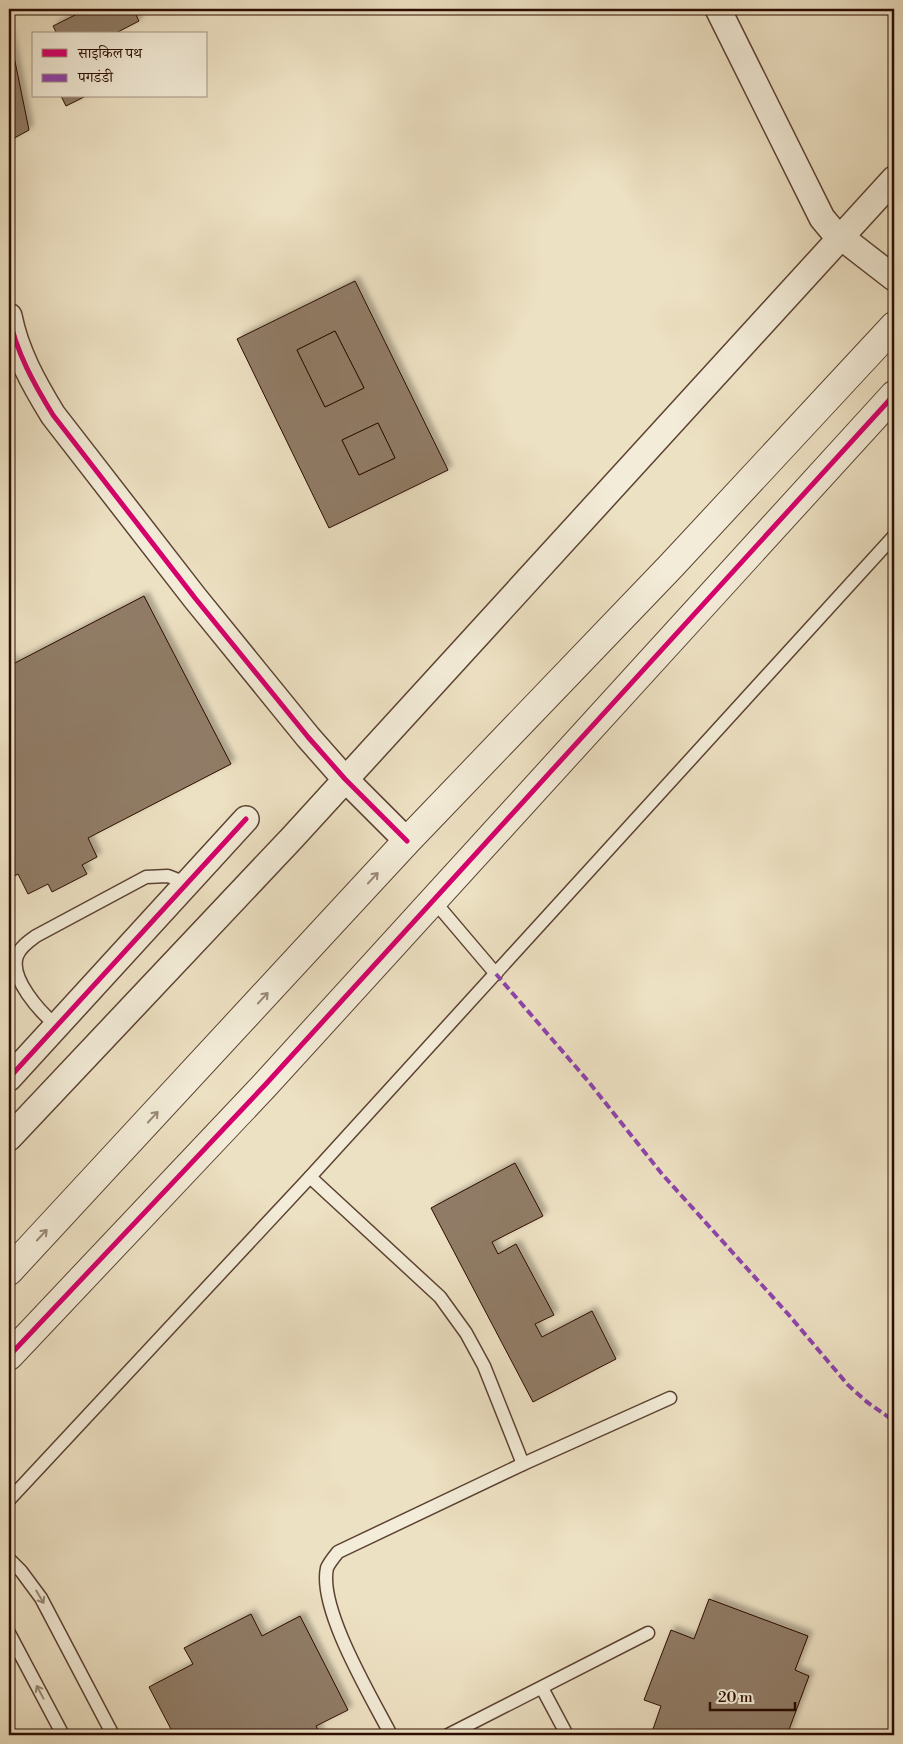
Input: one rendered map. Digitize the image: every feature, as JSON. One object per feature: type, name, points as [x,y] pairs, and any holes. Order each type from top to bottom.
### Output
[{"type":"street","points":[[718,9],[822,218],[832,230],[894,278]]},
{"type":"street","points":[[9,1138],[345,780],[894,179]]},
{"type":"street","points":[[9,316],[23,361],[53,415],[195,598],[308,737],[345,780],[407,841]]},
{"type":"street","points":[[13,1258],[893,331]]},
{"type":"street","points":[[9,1356],[266,1085],[894,395]]},
{"type":"street","points":[[9,1078],[246,819]]},
{"type":"lane","points":[[9,1500],[310,1178],[894,536]]},
{"type":"lane","points":[[56,1025],[43,1015],[24,989],[17,969],[17,956],[24,944],[146,877],[168,876],[186,883]]},
{"type":"lane","points":[[434,901],[496,974]]},
{"type":"lane","points":[[310,1178],[440,1297],[466,1333],[484,1366],[522,1464]]},
{"type":"lane","points":[[391,1735],[344,1643],[330,1608],[326,1584],[328,1567],[338,1552],[522,1464],[670,1398]]},
{"type":"lane","points":[[9,1559],[21,1571],[41,1598],[113,1735]]},
{"type":"lane","points":[[9,1633],[63,1735]]},
{"type":"lane","points":[[448,1735],[648,1633]]},
{"type":"lane","points":[[542,1688],[568,1735]]},
{"type":"building","points":[[87,9],[133,9],[139,21],[118,32],[56,32],[53,26]]},
{"type":"building","points":[[9,32],[29,130],[9,141]]},
{"type":"building","points":[[62,98],[82,98],[66,106]]},
{"type":"building","points":[[355,281],[448,470],[329,528],[237,339]],"holes":[[[335,331],[364,388],[325,407],[297,350]],[[378,423],[395,458],[359,475],[342,440]]]},
{"type":"building","points":[[335,331],[364,388],[325,407],[297,350]]},
{"type":"building","points":[[378,423],[395,458],[359,475],[342,440]]},
{"type":"building","points":[[144,596],[231,764],[88,838],[97,857],[82,865],[87,874],[52,892],[48,884],[28,894],[18,874],[9,879],[9,656],[13,664]]},
{"type":"building","points":[[515,1163],[543,1216],[492,1242],[498,1254],[516,1244],[554,1315],[535,1324],[542,1337],[592,1311],[616,1359],[533,1402],[431,1208]]},
{"type":"building","points":[[709,1599],[808,1636],[795,1670],[809,1676],[787,1735],[651,1735],[661,1706],[644,1700],[671,1630],[694,1639]]},
{"type":"building","points":[[251,1614],[262,1636],[300,1616],[348,1710],[316,1726],[321,1735],[174,1735],[149,1687],[193,1664],[184,1648]]},
{"type":"marked path","points":[[496,974],[588,1081],[662,1174],[788,1314],[848,1385],[867,1402],[894,1421]]},
{"type":"cycle path","points":[[9,316],[16,342],[26,367],[53,415],[195,598],[308,737],[345,779],[407,841]]},
{"type":"cycle path","points":[[9,1356],[265,1085],[894,395]]},
{"type":"cycle path","points":[[9,1078],[246,819]]}]
